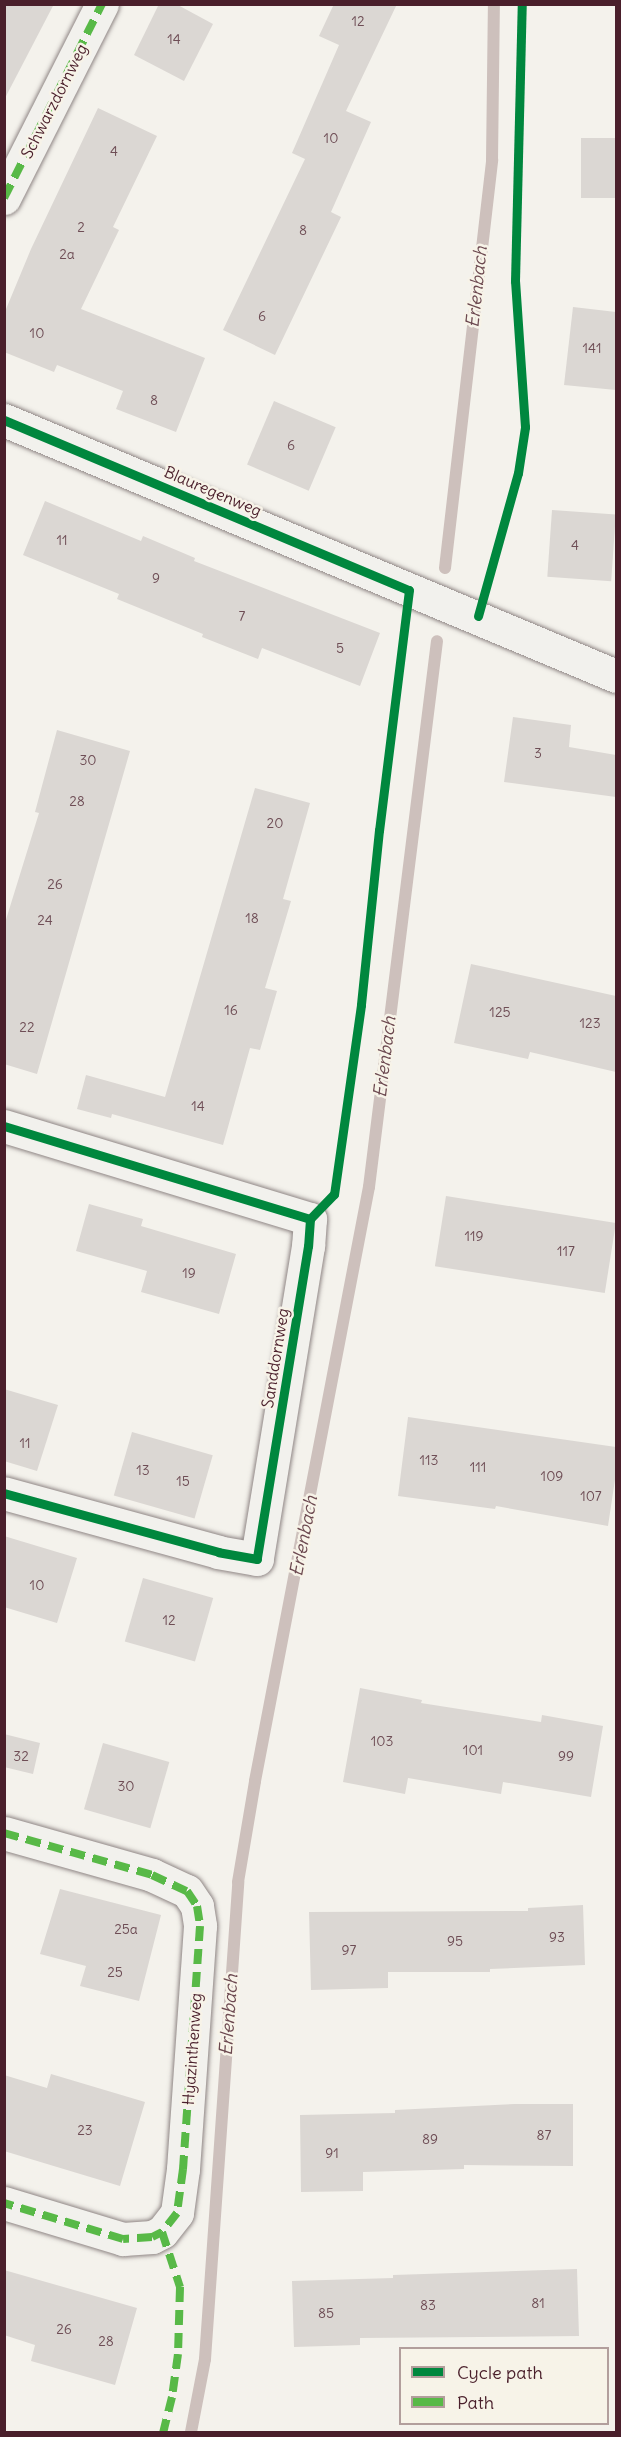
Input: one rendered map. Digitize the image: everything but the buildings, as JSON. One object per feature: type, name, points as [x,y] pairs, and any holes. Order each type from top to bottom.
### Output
[{"type":"street","name":"Schwarzdornweg","points":[[4,198],[102,4]]},
{"type":"street","name":"Blauregenweg","points":[[4,420],[616,676]]},
{"type":"street","name":"Sanddornweg","points":[[4,1126],[310,1220],[309,1246],[256,1559],[219,1552],[4,1493]]},
{"type":"street","name":"Hyazinthenweg","points":[[4,1833],[152,1875],[187,1891],[197,1906],[200,1926],[183,2169],[177,2213],[162,2232],[152,2237],[123,2239],[4,2203]]},
{"type":"waterway","name":"Erlenbach","points":[[445,568],[492,160],[494,4]]},
{"type":"waterway","name":"Erlenbach","points":[[191,2432],[205,2359],[238,1882],[255,1781],[369,1187],[437,641]]},
{"type":"marked path","points":[[4,198],[102,4]]},
{"type":"marked path","points":[[4,1833],[152,1875],[187,1891],[197,1906],[200,1926],[183,2169],[177,2213],[162,2232],[152,2237],[123,2239],[4,2203]]},
{"type":"marked path","points":[[162,2232],[180,2287],[178,2354],[172,2397],[163,2432]]},
{"type":"cycle path","points":[[478,616],[518,473],[525,427],[515,281],[522,4]]},
{"type":"cycle path","points":[[4,420],[409,590],[379,830],[361,1005],[334,1194],[310,1219]]},
{"type":"cycle path","points":[[4,1126],[310,1219],[308,1246],[257,1559],[219,1552],[4,1493]]}]
